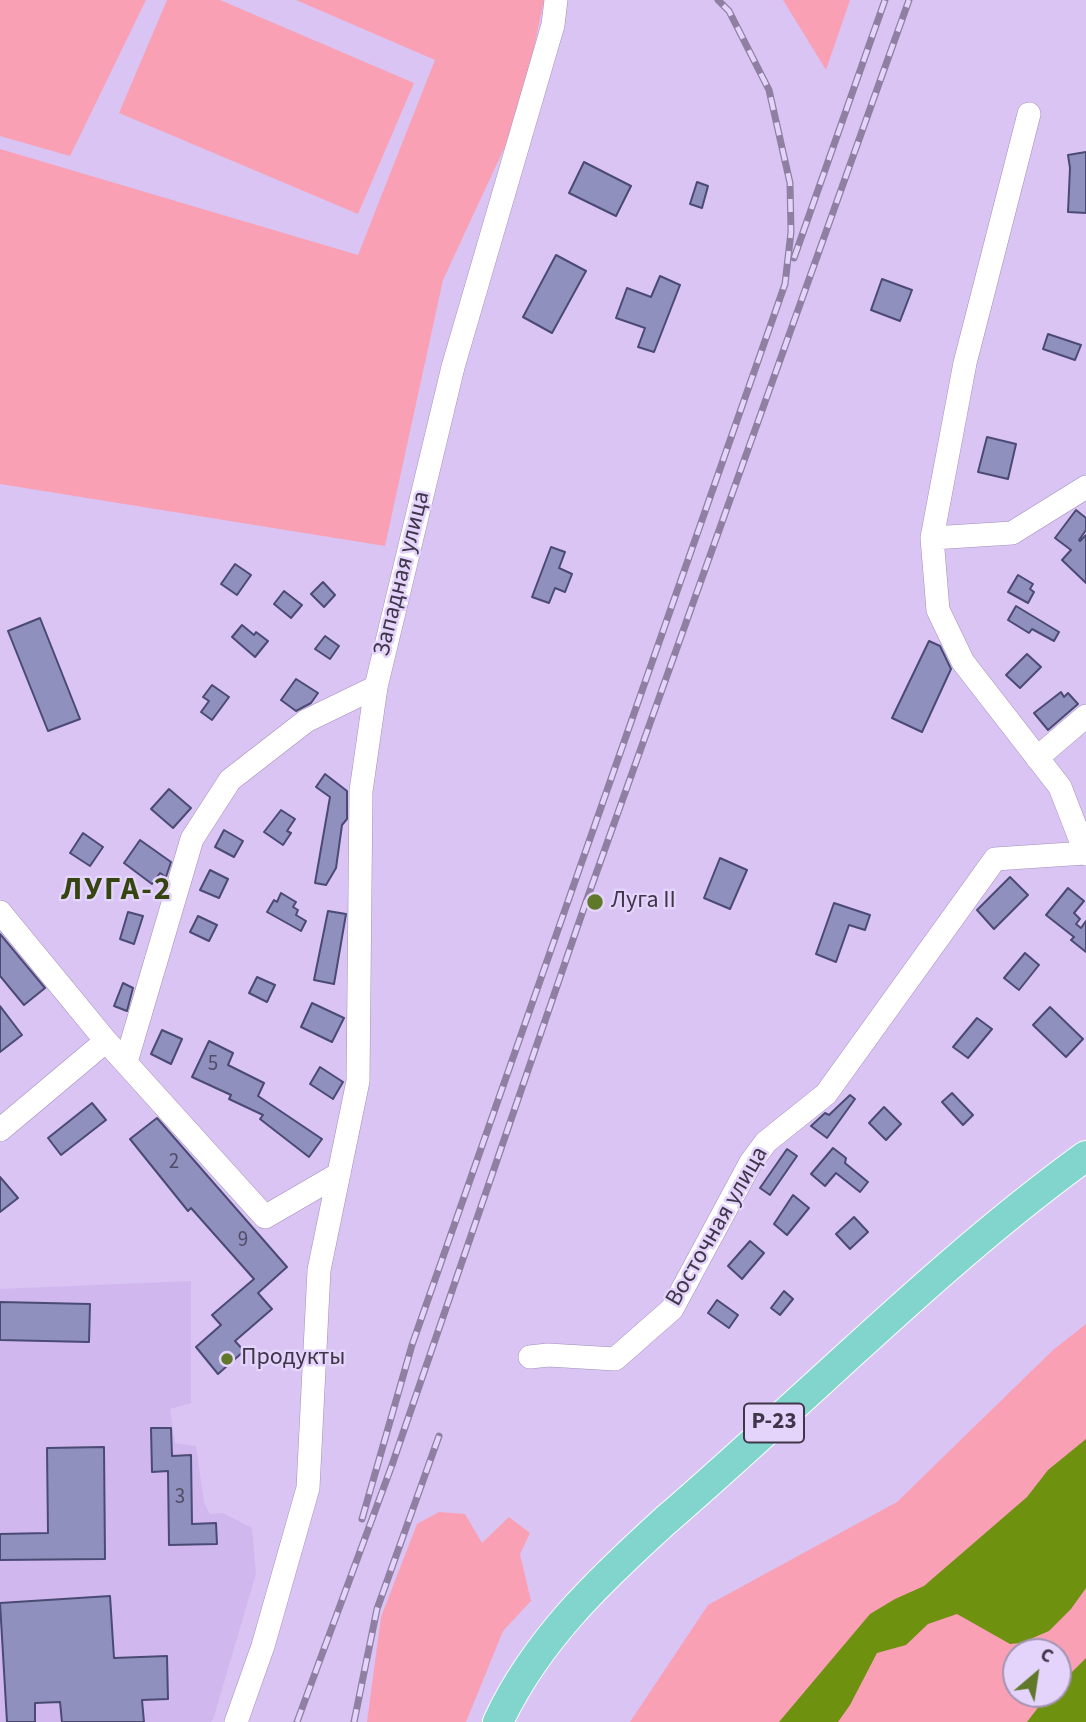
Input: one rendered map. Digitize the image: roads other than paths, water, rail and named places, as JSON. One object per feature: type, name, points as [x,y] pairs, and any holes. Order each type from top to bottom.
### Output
[{"type":"main road","name":"Р-23","points":[[498,1722],[531,1663],[590,1590],[964,1254],[1040,1189],[1086,1156]]},
{"type":"street","name":"Западная улица","points":[[126,1062],[192,839],[230,780],[306,721],[376,687],[453,367],[549,38],[556,0]]},
{"type":"street","points":[[1029,114],[965,363],[932,538],[938,610],[963,662],[1060,787],[1086,853]]},
{"type":"street","points":[[932,538],[1012,533],[1086,487]]},
{"type":"street","points":[[236,1722],[263,1646],[308,1488],[319,1270],[358,1081],[360,791],[376,687]]},
{"type":"street","points":[[1037,758],[1086,716]]},
{"type":"street","name":"Восточная улица","points":[[530,1357],[548,1355],[615,1359],[672,1309],[751,1162],[766,1142],[826,1094],[995,859],[1086,853]]},
{"type":"street","points":[[0,912],[106,1041],[265,1217],[339,1174]]},
{"type":"street","points":[[0,1130],[106,1041]]},
{"type":"railway","points":[[362,1519],[412,1345],[785,284],[791,232],[790,183],[769,90],[729,11],[718,0]]},
{"type":"railway","points":[[794,258],[885,0]]},
{"type":"railway","points":[[297,1722],[392,1465],[587,899],[909,0]]},
{"type":"railway","points":[[354,1722],[377,1609],[439,1436]]},
{"type":"place","name":"Луга II","points":[[595,902]]},
{"type":"place","name":"Продукты","points":[[227,1359]]},
{"type":"district","name":"ЛУГА-2","points":[[117,892]]}]
